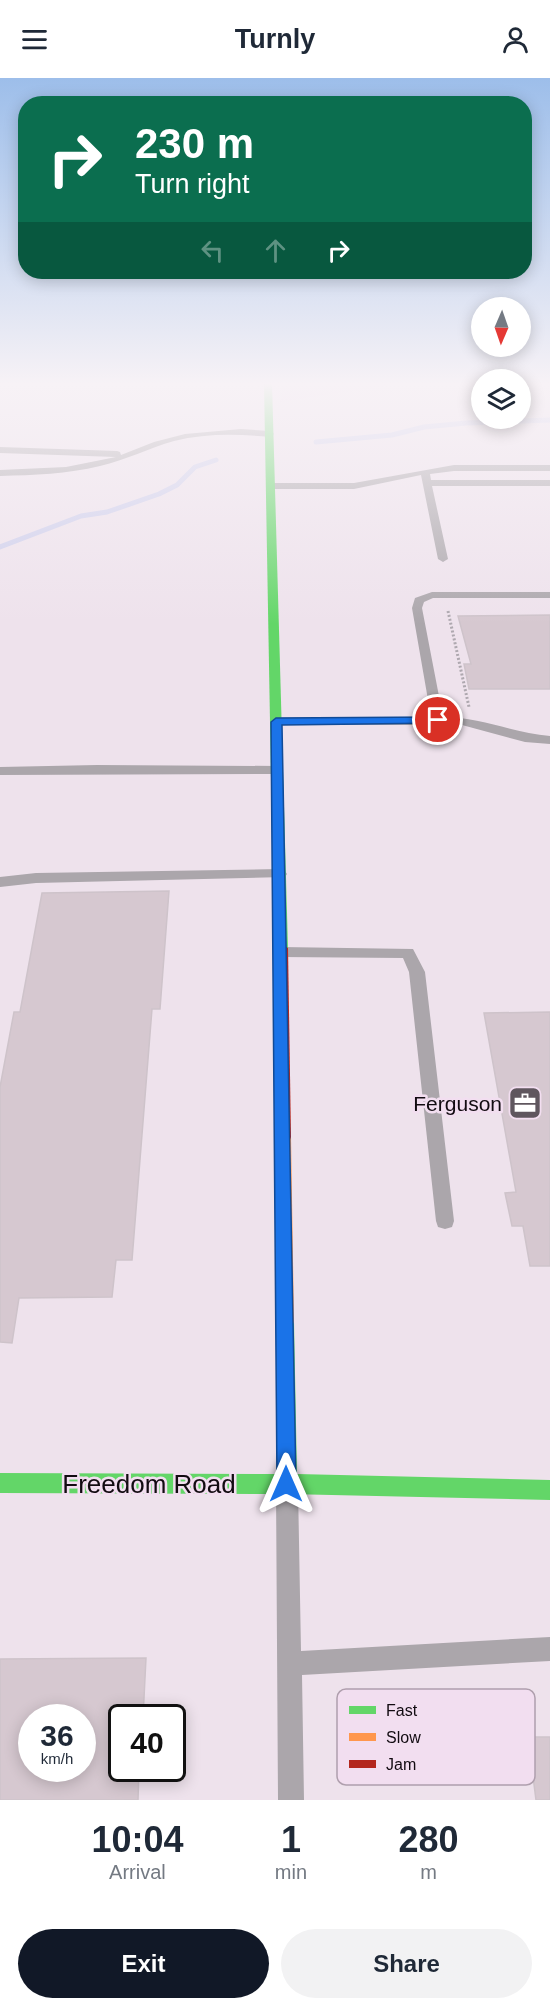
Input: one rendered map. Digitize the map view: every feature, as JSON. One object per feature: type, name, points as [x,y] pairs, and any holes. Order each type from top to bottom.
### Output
[{"type":"street","points":[[271,463],[280,874],[286,1484]]},
{"type":"street","name":"Freedom Road","points":[[0,1483],[286,1484],[550,1490]]},
{"type":"lane","points":[[0,473],[51,473],[94,463]]},
{"type":"lane","points":[[271,486],[354,486],[454,468],[550,468]]},
{"type":"lane","points":[[425,472],[443,558]]},
{"type":"lane","points":[[427,483],[550,483]]},
{"type":"lane","points":[[438,720],[417,608],[419,600],[432,595],[550,595]]},
{"type":"lane","points":[[276,722],[462,721],[525,738],[550,740]]},
{"type":"lane","points":[[0,771],[97,768],[277,770]]},
{"type":"lane","points":[[0,882],[36,878],[280,874]]},
{"type":"lane","points":[[281,952],[408,953],[417,972],[422,1035],[445,1221]]},
{"type":"lane","points":[[286,1484],[291,1800]]},
{"type":"lane","points":[[288,1664],[550,1649]]},
{"type":"building","points":[[550,615],[550,689],[469,689],[464,664],[471,664],[458,616]]},
{"type":"building","points":[[169,891],[160,1009],[152,1009],[132,1260],[116,1260],[112,1297],[19,1298],[12,1343],[0,1342],[0,1087],[14,1012],[20,1012],[42,893]]},
{"type":"building","name":"Ferguson","points":[[550,1012],[550,1266],[530,1266],[523,1226],[512,1226],[505,1193],[516,1192],[484,1013]]},
{"type":"building","points":[[146,1658],[144,1704],[108,1704],[108,1782],[139,1782],[138,1800],[0,1800],[0,1659]]},
{"type":"building","points":[[535,1737],[550,1737],[550,1800],[536,1800]]},
{"type":"waterway","points":[[0,547],[81,516],[107,512],[159,494],[177,485],[195,467],[206,463]]},
{"type":"traffic: fast","points":[[270,463],[281,948]]},
{"type":"traffic: fast","points":[[285,1322],[287,1484]]},
{"type":"traffic: fast","points":[[0,1483],[287,1484],[550,1490]]},
{"type":"traffic: slow","points":[[283,1137],[285,1322]]},
{"type":"traffic: jam","points":[[281,948],[283,1137]]},
{"type":"place","name":"Ferguson","points":[[525,1103]]},
{"type":"route","points":[[286,1484],[276,722],[438,720]]}]
